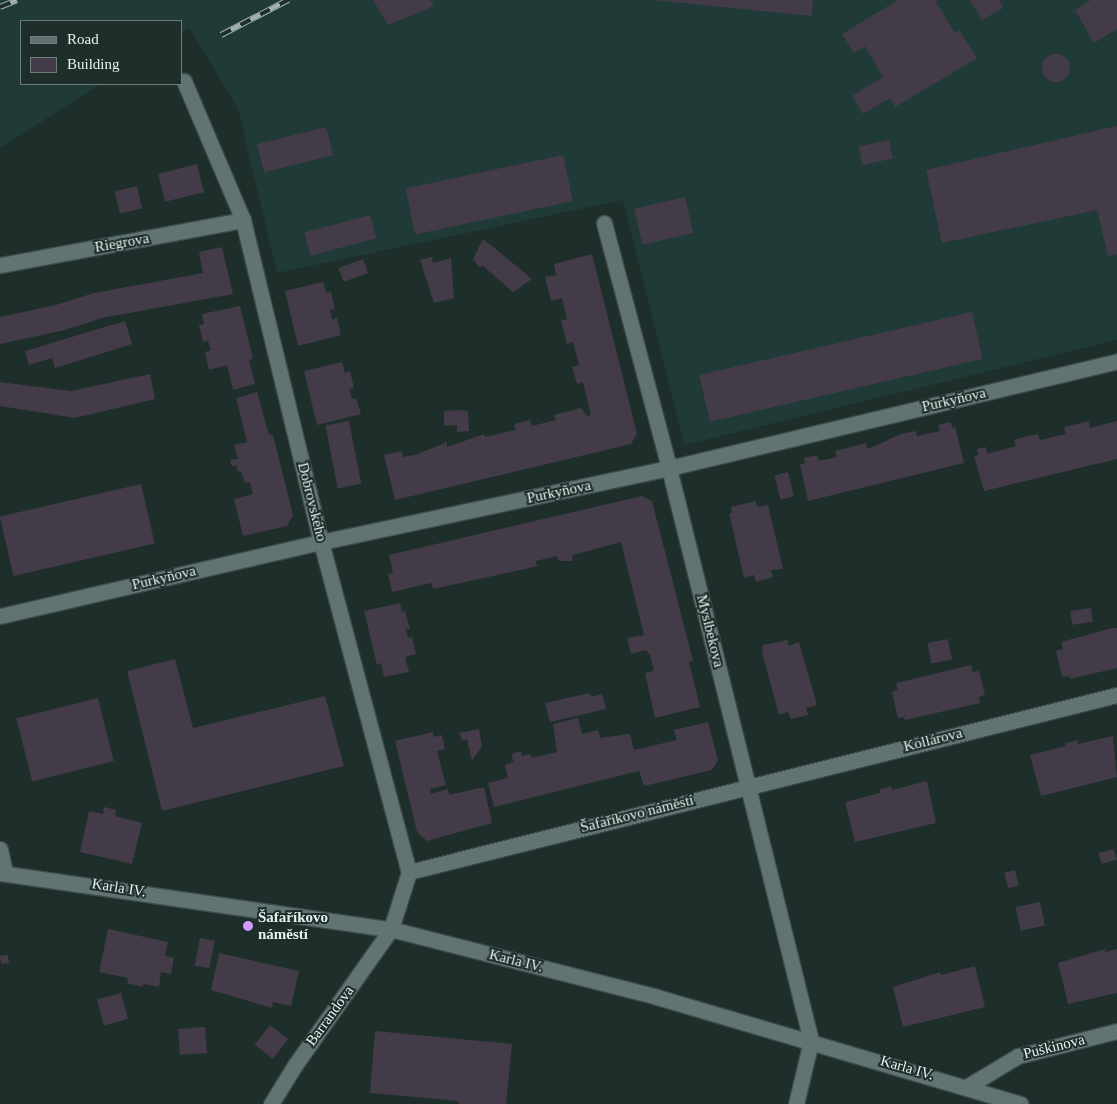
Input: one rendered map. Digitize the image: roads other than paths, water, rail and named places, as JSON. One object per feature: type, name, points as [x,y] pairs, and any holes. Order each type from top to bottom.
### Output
[{"type":"street","name":"Dobrovského","points":[[184,81],[243,220],[322,542],[409,872]]},
{"type":"street","name":"Riegrova","points":[[0,265],[243,220]]},
{"type":"street","name":"Myslbekova","points":[[604,223],[669,468],[811,1041]]},
{"type":"street","name":"Purkyňova","points":[[0,616],[322,542],[669,468],[1117,361]]},
{"type":"street","name":"Kollárova","points":[[748,786],[1117,695]]},
{"type":"street","name":"Šafaříkovo náměstí","points":[[409,872],[748,786]]},
{"type":"street","points":[[0,849],[3,872]]},
{"type":"street","name":"Karla IV.","points":[[3,872],[391,929],[657,997],[968,1086],[1021,1104]]},
{"type":"street","points":[[391,929],[409,872]]},
{"type":"street","name":"Barrandova","points":[[271,1104],[295,1065],[391,929]]},
{"type":"street","name":"Puškinova","points":[[968,1086],[1018,1056],[1117,1031]]},
{"type":"street","points":[[796,1104],[811,1041]]},
{"type":"railway","points":[[0,7],[17,0]]},
{"type":"railway","points":[[221,35],[288,0]]},
{"type":"place","name":"Šafaříkovo náměstí","points":[[248,926]]}]
